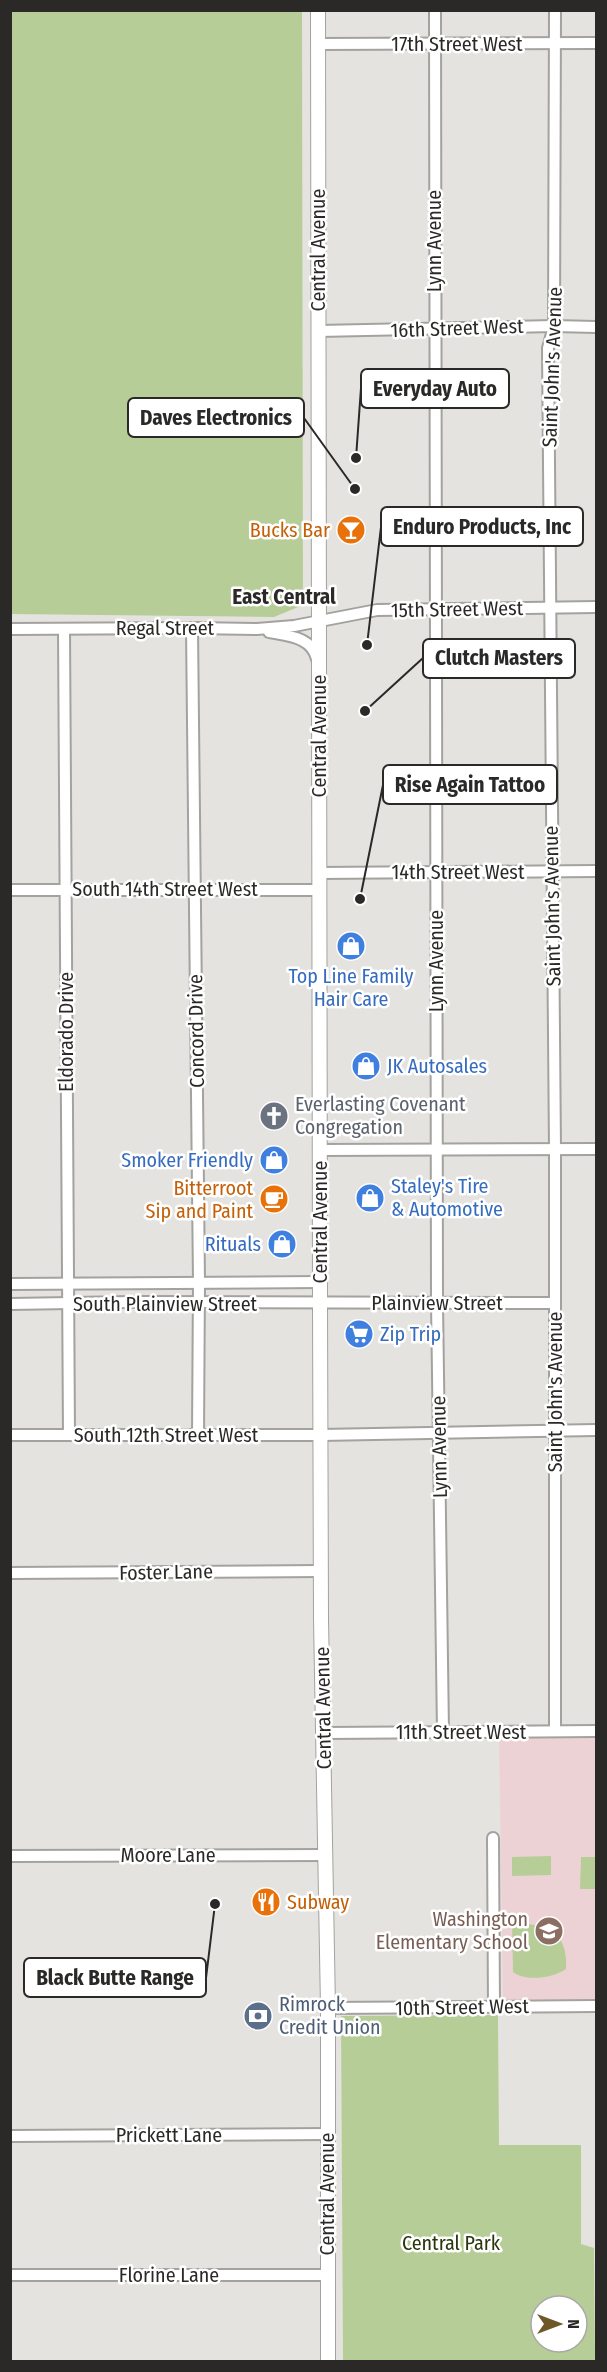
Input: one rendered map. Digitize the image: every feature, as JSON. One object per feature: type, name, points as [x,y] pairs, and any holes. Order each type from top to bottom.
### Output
[{"type":"main road","name":"Central Avenue","points":[[318,10],[321,1571],[328,2008],[328,2361]]},
{"type":"street","name":"Lynn Avenue","points":[[435,10],[437,1303],[443,1732]]},
{"type":"street","name":"Saint John's Avenue","points":[[555,10],[554,326],[548,348],[555,1149],[555,1731]]},
{"type":"street","name":"17th Street West","points":[[318,44],[597,43]]},
{"type":"street","name":"16th Street West","points":[[318,332],[597,327]]},
{"type":"street","name":"15th Street West","points":[[319,620],[377,610],[597,607]]},
{"type":"street","name":"Regal Street","points":[[10,629],[192,627],[257,629],[319,620]]},
{"type":"street","name":"Concord Drive","points":[[192,627],[199,1282],[198,1435]]},
{"type":"street","name":"Eldorado Drive","points":[[64,629],[69,1435]]},
{"type":"street","points":[[257,629],[296,637],[307,642],[314,649],[319,667]]},
{"type":"street","name":"14th Street West","points":[[319,873],[597,871]]},
{"type":"street","name":"South 14th Street West","points":[[10,890],[319,890]]},
{"type":"street","points":[[320,1150],[597,1149]]},
{"type":"street","name":"South Plainview Street","points":[[10,1284],[320,1282]]},
{"type":"street","name":"South Plainview Street","points":[[10,1304],[132,1302],[320,1304]]},
{"type":"street","name":"Plainview Street","points":[[320,1304],[554,1303]]},
{"type":"street","name":"South 12th Street West","points":[[10,1435],[321,1435],[597,1430]]},
{"type":"street","name":"Foster Lane","points":[[10,1573],[321,1571]]},
{"type":"street","name":"11th Street West","points":[[325,1733],[597,1731]]},
{"type":"street","points":[[493,1838],[494,2007]]},
{"type":"street","name":"Moore Lane","points":[[10,1856],[326,1855]]},
{"type":"street","name":"10th Street West","points":[[328,2008],[597,2006]]},
{"type":"street","name":"Prickett Lane","points":[[10,2136],[327,2134]]},
{"type":"street","name":"Florine Lane","points":[[10,2275],[327,2275]]},
{"type":"shaded area","name":"Washington Elementary School","points":[[596,1731],[596,2006],[503,2006],[499,1732]]},
{"type":"green space","points":[[11,10],[302,11],[303,605],[274,617],[11,614]]},
{"type":"green space","points":[[551,1856],[551,1875],[512,1876],[512,1857]]},
{"type":"green space","points":[[581,1857],[596,1857],[596,1889],[580,1889]]},
{"type":"green space","points":[[512,1923],[535,1925],[553,1932],[563,1946],[566,1969],[540,1978],[525,1977],[513,1972]]},
{"type":"green space","name":"Central Park","points":[[498,2015],[499,2145],[581,2145],[581,2244],[594,2248],[595,2361],[343,2361],[341,2016]]},
{"type":"place","name":"Everyday Auto","points":[[356,458]]},
{"type":"place","name":"Daves Electronics","points":[[355,489]]},
{"type":"place","name":"Bucks Bar","points":[[351,530]]},
{"type":"place","name":"Enduro Products, Inc","points":[[367,645]]},
{"type":"place","name":"Clutch Masters","points":[[365,711]]},
{"type":"place","name":"Rise Again Tattoo","points":[[360,899]]},
{"type":"place","name":"Top Line Family Hair Care","points":[[351,946]]},
{"type":"place","name":"JK Autosales","points":[[366,1066]]},
{"type":"place","name":"Everlasting Covenant Congregation","points":[[274,1116]]},
{"type":"place","name":"Smoker Friendly","points":[[274,1160]]},
{"type":"place","name":"Staley's Tire & Automotive","points":[[370,1198]]},
{"type":"place","name":"Bitterroot Sip and Paint","points":[[274,1199]]},
{"type":"place","name":"Rituals","points":[[282,1244]]},
{"type":"place","name":"Zip Trip","points":[[359,1334]]},
{"type":"place","name":"Subway","points":[[266,1902]]},
{"type":"place","name":"Black Butte Range","points":[[215,1904]]},
{"type":"place","name":"Washington Elementary School","points":[[549,1931]]},
{"type":"place","name":"Rimrock Credit Union","points":[[258,2016]]},
{"type":"district","name":"East Central","points":[[284,597]]}]
